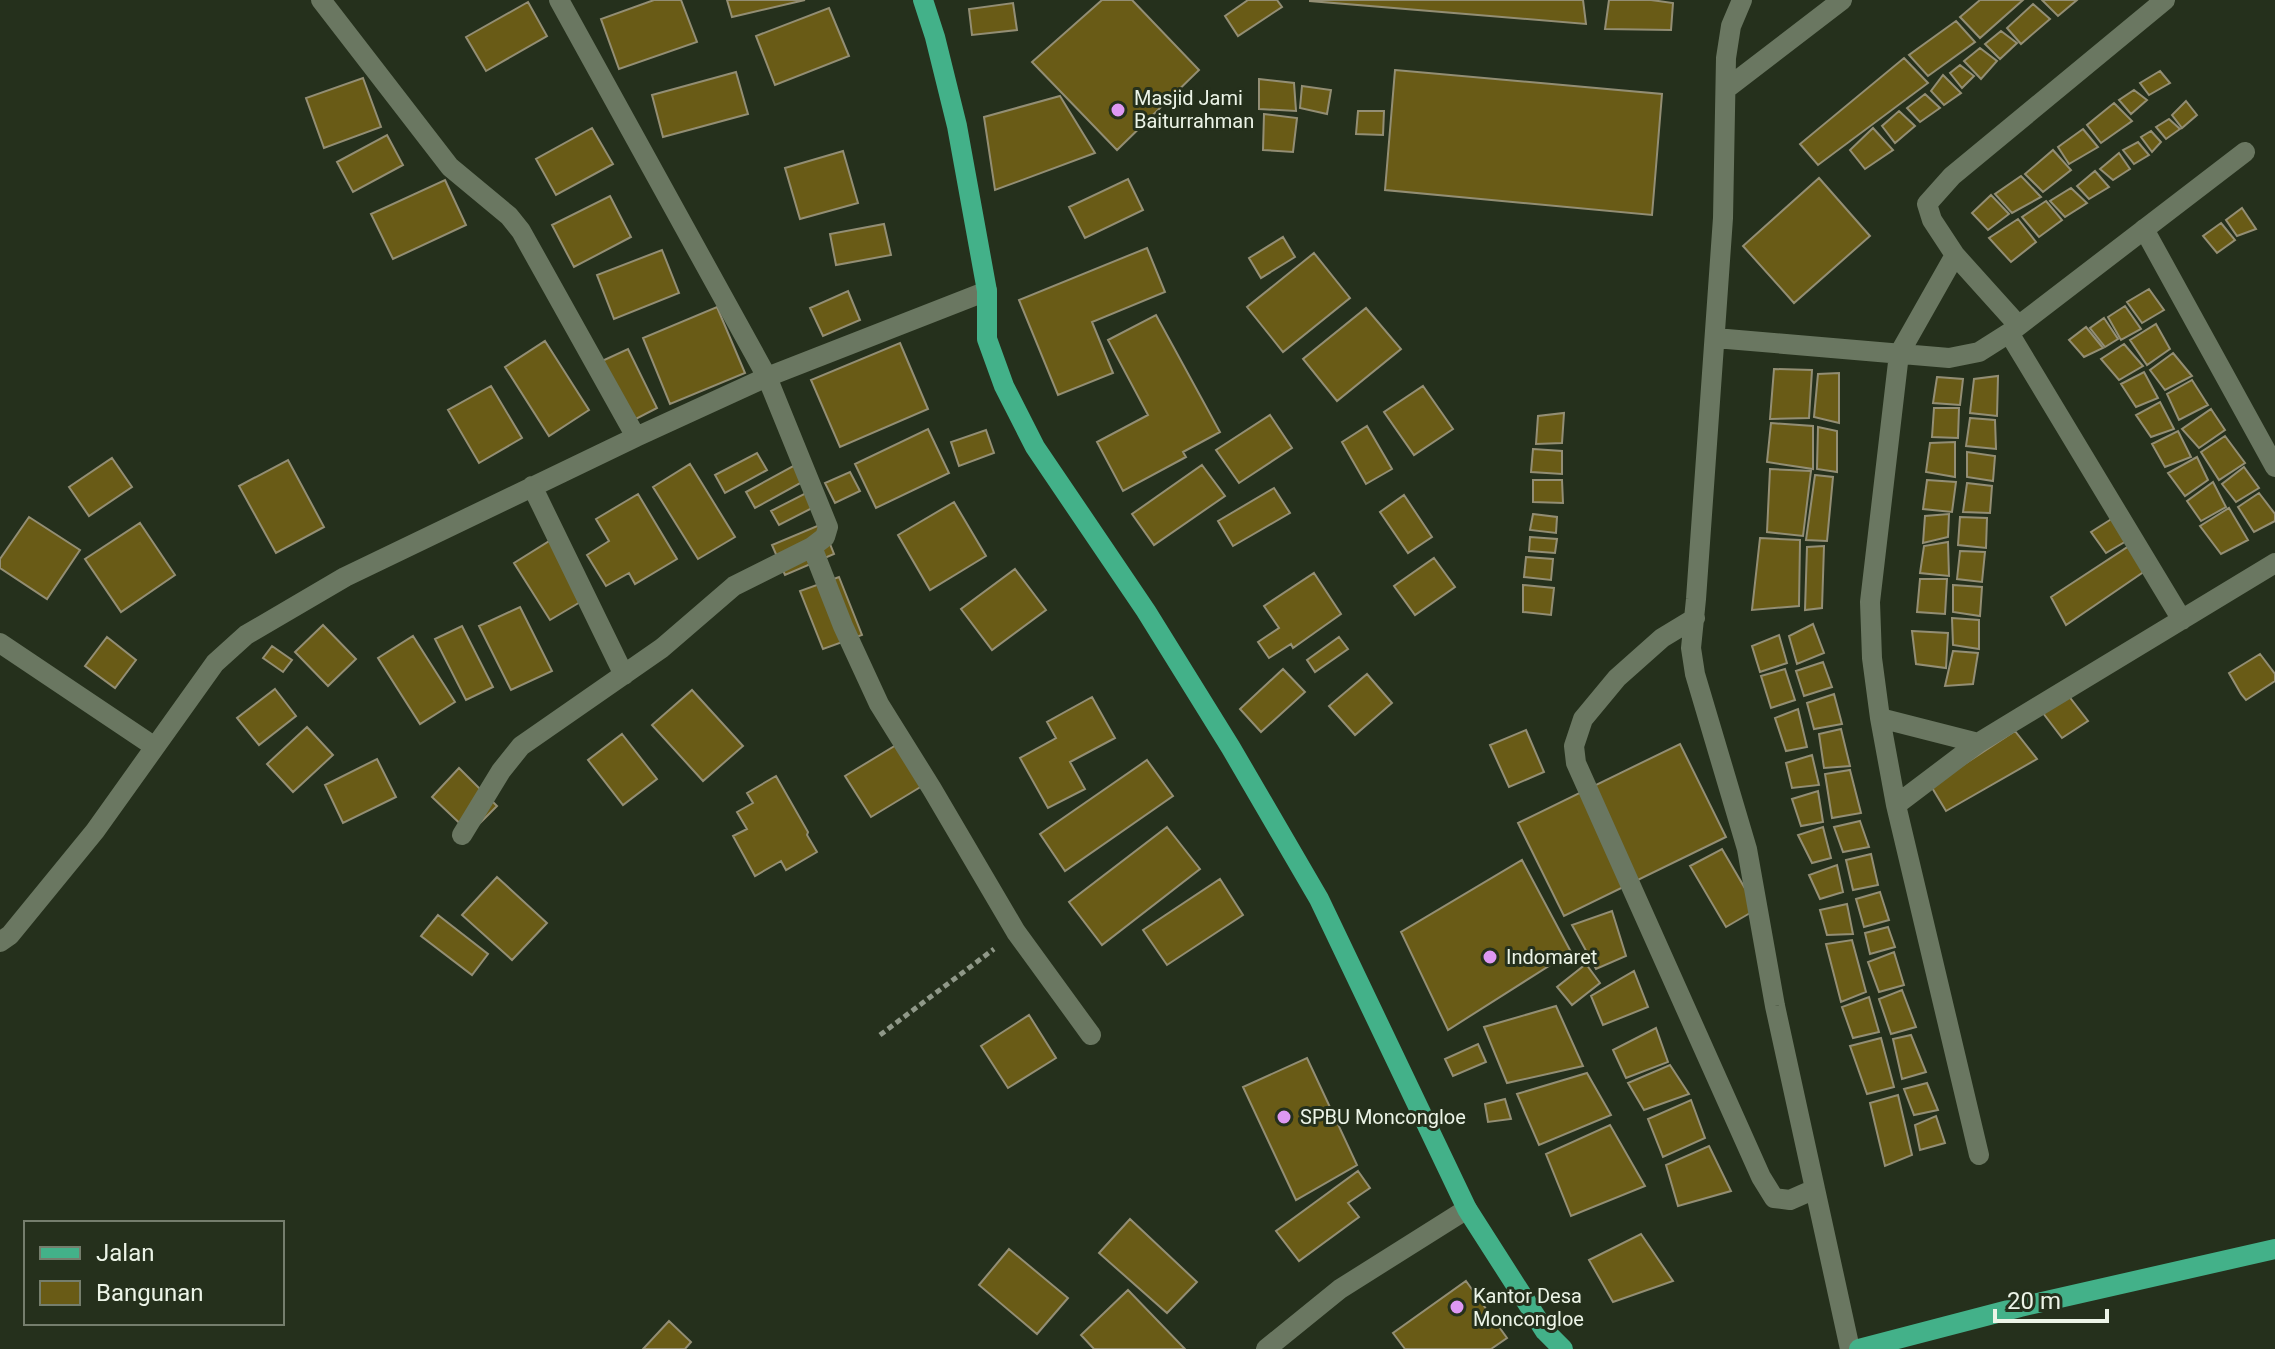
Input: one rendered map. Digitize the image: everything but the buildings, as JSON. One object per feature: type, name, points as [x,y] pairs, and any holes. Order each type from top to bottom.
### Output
[{"type":"main road","points":[[923,0],[957,126],[987,291],[987,339],[1004,386],[1029,435],[1153,623],[1231,748],[1319,899],[1467,1209],[1545,1331],[1563,1349]]},
{"type":"main road","points":[[1859,1349],[2020,1307],[2275,1249]]},
{"type":"street","points":[[321,0],[450,167],[509,216],[521,231],[636,437]]},
{"type":"street","points":[[462,835],[501,771],[521,746],[662,648],[734,586],[812,547],[825,537],[828,527],[767,377],[559,0]]},
{"type":"street","points":[[1742,0],[1731,26],[1726,58],[1723,218],[1691,648],[1695,674],[1747,849],[1775,1006],[1850,1349]]},
{"type":"street","points":[[1726,89],[1842,0]]},
{"type":"street","points":[[2165,0],[1952,176],[1927,204],[1932,220],[1955,255],[2014,329],[2182,620]]},
{"type":"street","points":[[1715,338],[1949,358],[1979,352],[2014,329],[2245,152]]},
{"type":"street","points":[[2144,229],[2275,467]]},
{"type":"street","points":[[1955,255],[1899,354],[1870,602],[1872,658],[1896,805],[1979,1155]]},
{"type":"street","points":[[0,942],[10,935],[95,831],[215,663],[246,635],[345,577],[636,437],[767,377],[987,291]]},
{"type":"street","points":[[532,486],[624,675]]},
{"type":"street","points":[[812,547],[843,626],[879,704],[1016,932],[1091,1035]]},
{"type":"street","points":[[1896,805],[1978,743],[2275,563]]},
{"type":"street","points":[[1695,618],[1662,638],[1617,678],[1583,719],[1574,746],[1576,763],[1761,1177],[1774,1198],[1790,1200],[1815,1189]]},
{"type":"street","points":[[0,643],[155,747]]},
{"type":"street","points":[[1880,718],[1978,743]]},
{"type":"street","points":[[1266,1349],[1340,1289],[1467,1209]]},
{"type":"path","points":[[880,1035],[1016,932]]},
{"type":"place","name":"Masjid Jami Baiturrahman","points":[[1118,110]]},
{"type":"place","name":"Indomaret","points":[[1490,957]]},
{"type":"place","name":"SPBU Moncongloe","points":[[1284,1117]]},
{"type":"place","name":"Kantor Desa Moncongloe","points":[[1457,1307]]}]
